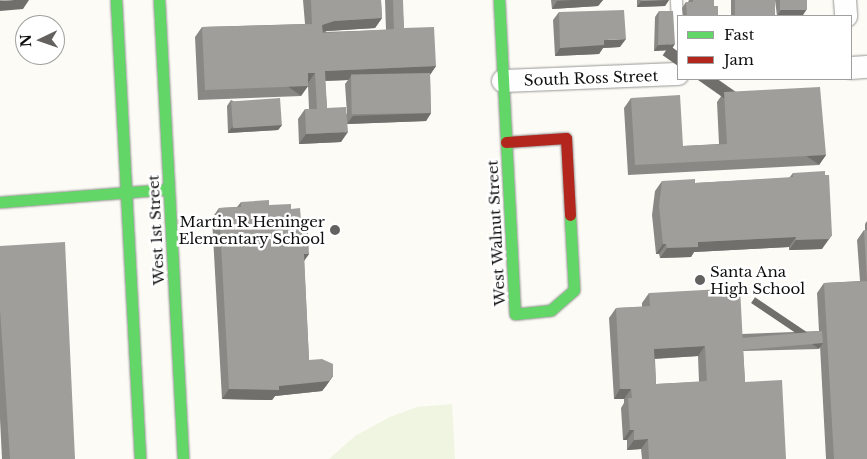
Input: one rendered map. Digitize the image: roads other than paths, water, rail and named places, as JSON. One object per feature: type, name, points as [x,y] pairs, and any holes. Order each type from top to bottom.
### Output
[{"type":"main road","name":"West 1st Street","points":[[116,0],[140,459]]},
{"type":"main road","name":"West 1st Street","points":[[159,0],[184,459]]},
{"type":"main road","name":"West Walnut Street","points":[[499,0],[506,142],[515,314],[551,310],[574,290],[566,138],[506,142]]},
{"type":"main road","points":[[0,202],[169,189]]},
{"type":"street","points":[[845,0],[846,15]]},
{"type":"street","points":[[852,68],[867,67]]},
{"type":"street","name":"South Ross Street","points":[[503,81],[677,74]]},
{"type":"lane","points":[[676,0],[677,23]]},
{"type":"place","name":"Martin R Heninger Elementary School","points":[[335,230]]},
{"type":"place","name":"Santa Ana High School","points":[[700,280]]}]
